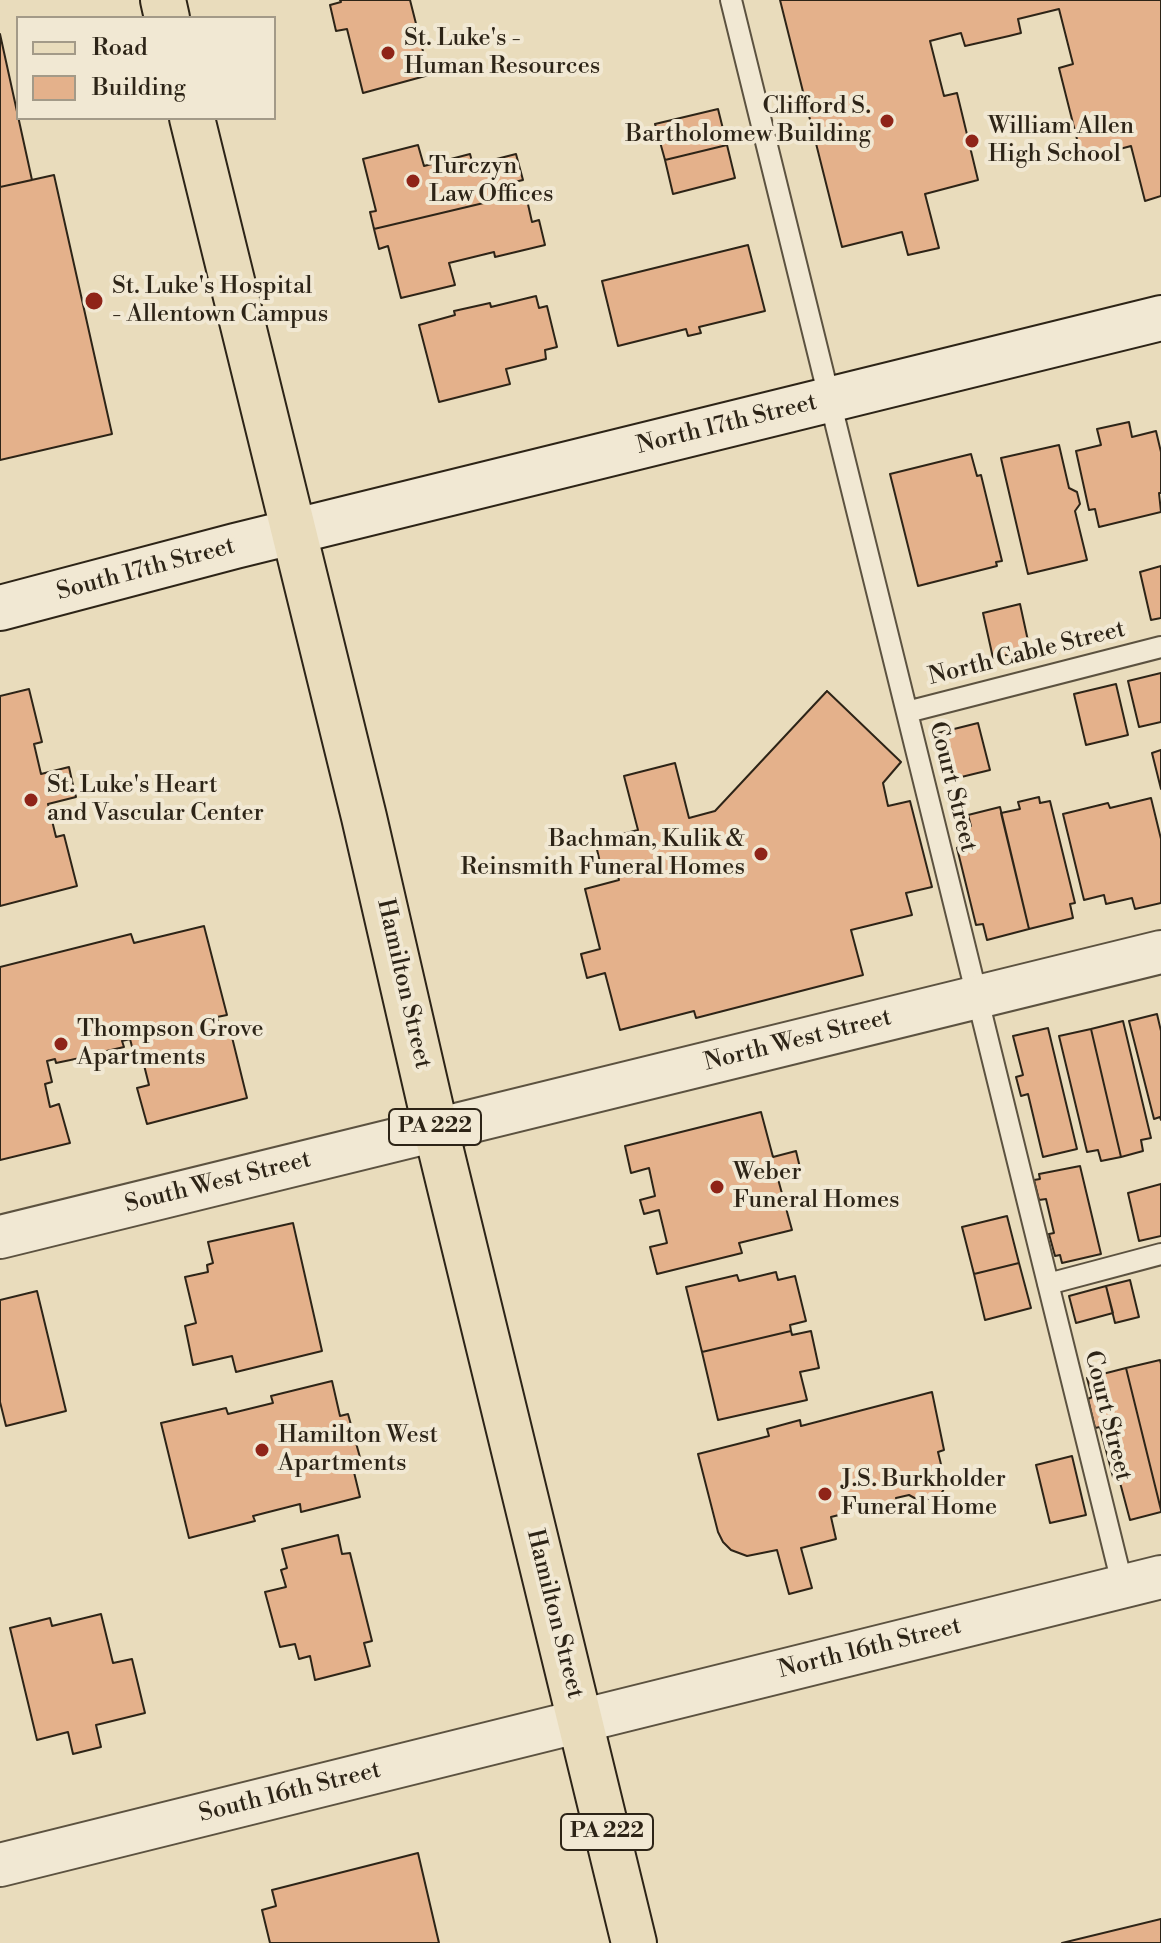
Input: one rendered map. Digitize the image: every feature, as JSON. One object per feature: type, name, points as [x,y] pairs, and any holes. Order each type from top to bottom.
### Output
[{"type":"main road","name":"Hamilton Street","points":[[192,120],[364,817],[436,1130],[634,1943]]},
{"type":"street","name":"North 17th Street","points":[[293,533],[1161,318]]},
{"type":"street","name":"South 17th Street","points":[[0,608],[293,533]]},
{"type":"street","name":"North West Street","points":[[436,1130],[1161,952]]},
{"type":"street","name":"South West Street","points":[[0,1237],[436,1130]]},
{"type":"street","name":"North 16th Street","points":[[580,1721],[1142,1582]]},
{"type":"street","name":"South 16th Street","points":[[0,1865],[580,1721]]},
{"type":"lane","name":"Court Street","points":[[731,0],[1048,1284],[1142,1582]]},
{"type":"lane","name":"North Cable Street","points":[[907,712],[1161,647]]},
{"type":"lane","points":[[1048,1284],[1161,1254]]},
{"type":"building","name":"St. Luke's - Human Resources","points":[[340,0],[410,0],[429,75],[363,93],[347,29],[336,31],[330,5]]},
{"type":"building","name":"Clifford S. Bartholomew Building","points":[[780,0],[1161,0],[1161,196],[1145,201],[1131,146],[1082,159],[1059,68],[1073,64],[1059,9],[1018,19],[1021,33],[1009,36],[965,46],[961,33],[930,41],[944,96],[957,93],[978,180],[925,194],[939,248],[908,255],[902,232],[842,247]]},
{"type":"building","points":[[0,34],[16,120],[19,120],[32,180],[0,187]]},
{"type":"building","points":[[718,109],[727,145],[665,160],[655,124]]},
{"type":"building","points":[[418,145],[424,166],[470,154],[473,165],[516,154],[523,180],[506,184],[509,197],[374,229],[370,212],[376,211],[363,159]]},
{"type":"building","points":[[727,145],[735,178],[673,194],[665,160]]},
{"type":"building","points":[[54,175],[112,434],[0,460],[0,187]]},
{"type":"building","points":[[509,197],[511,204],[527,200],[532,222],[539,220],[545,245],[495,257],[494,252],[449,263],[455,285],[401,298],[388,246],[379,249],[374,229]]},
{"type":"building","points":[[748,245],[765,311],[699,327],[701,333],[688,336],[686,329],[618,346],[602,281]]},
{"type":"building","points":[[536,296],[539,308],[547,306],[557,347],[545,350],[546,359],[506,369],[510,384],[439,402],[419,325],[455,315],[454,311],[490,303],[491,307]]},
{"type":"building","points":[[1129,422],[1132,437],[1156,431],[1161,452],[1161,512],[1099,527],[1095,509],[1089,510],[1076,451],[1101,445],[1097,429]]},
{"type":"building","points":[[1059,445],[1069,488],[1077,492],[1080,504],[1075,511],[1087,560],[1028,574],[1001,458]]},
{"type":"building","points":[[971,454],[977,476],[981,475],[1002,561],[996,562],[997,566],[918,586],[890,474]]},
{"type":"building","points":[[1161,566],[1161,618],[1151,620],[1140,572]]},
{"type":"building","points":[[1020,604],[1030,650],[993,658],[983,613]]},
{"type":"building","points":[[1161,673],[1161,722],[1139,727],[1128,681]]},
{"type":"building","points":[[1116,684],[1128,735],[1086,745],[1074,694]]},
{"type":"building","name":"St. Luke's Heart and Vascular Center","points":[[29,689],[42,742],[34,744],[41,774],[69,767],[76,797],[48,804],[56,837],[64,835],[77,886],[0,906],[0,696]]},
{"type":"building","name":"Bachman, Kulik & Reinsmith Funeral Homes","points":[[827,691],[901,762],[883,783],[888,806],[910,801],[932,887],[906,893],[912,915],[851,930],[863,975],[696,1018],[694,1011],[620,1030],[605,973],[587,978],[581,954],[600,949],[585,889],[619,880],[616,868],[602,871],[595,841],[638,830],[624,776],[675,763],[689,818],[715,811]]},
{"type":"building","points":[[978,723],[990,770],[949,780],[938,733]]},
{"type":"building","points":[[1161,750],[1161,789],[1152,753]]},
{"type":"building","points":[[1039,797],[1040,803],[1050,801],[1075,903],[1070,904],[1073,918],[1029,929],[1001,813],[1020,809],[1018,802]]},
{"type":"building","points":[[1151,798],[1161,839],[1161,903],[1135,909],[1132,898],[1106,904],[1104,895],[1084,900],[1063,814],[1108,803],[1110,808]]},
{"type":"building","points":[[1000,807],[1029,929],[987,940],[983,924],[976,925],[957,848],[963,845],[959,830],[971,826],[968,815]]},
{"type":"building","name":"Thompson Grove Apartments","points":[[204,926],[227,1015],[217,1017],[220,1028],[229,1025],[247,1098],[147,1124],[137,1088],[149,1085],[143,1061],[136,1062],[130,1039],[122,1041],[124,1047],[98,1053],[99,1060],[81,1064],[80,1058],[56,1063],[55,1059],[47,1061],[52,1082],[45,1084],[50,1107],[59,1104],[70,1143],[0,1160],[0,967],[131,934],[134,943]]},
{"type":"building","points":[[1157,1014],[1161,1031],[1161,1120],[1160,1117],[1154,1119],[1129,1021]]},
{"type":"building","points":[[1123,1021],[1151,1138],[1141,1140],[1143,1151],[1121,1157],[1091,1029]]},
{"type":"building","points":[[1048,1028],[1077,1149],[1043,1157],[1028,1094],[1021,1096],[1016,1077],[1023,1075],[1013,1036]]},
{"type":"building","points":[[1091,1029],[1121,1157],[1101,1161],[1098,1150],[1087,1152],[1059,1036]]},
{"type":"building","name":"Weber Funeral Homes","points":[[761,1112],[773,1157],[796,1151],[801,1172],[778,1179],[792,1230],[739,1243],[742,1253],[657,1274],[650,1247],[667,1243],[659,1210],[644,1214],[640,1200],[655,1196],[649,1168],[631,1173],[625,1146]]},
{"type":"building","points":[[1080,1166],[1101,1254],[1062,1263],[1060,1255],[1055,1256],[1049,1234],[1054,1233],[1046,1199],[1039,1200],[1034,1180],[1040,1179],[1039,1174]]},
{"type":"building","points":[[1161,1184],[1161,1236],[1139,1241],[1128,1193]]},
{"type":"building","points":[[1007,1216],[1019,1263],[974,1274],[962,1227]]},
{"type":"building","points":[[293,1223],[322,1351],[236,1372],[232,1356],[193,1365],[185,1326],[196,1323],[185,1277],[208,1272],[207,1265],[213,1263],[208,1242]]},
{"type":"building","points":[[1019,1263],[1031,1308],[985,1320],[974,1274]]},
{"type":"building","points":[[776,1272],[778,1280],[795,1276],[806,1321],[790,1325],[791,1331],[702,1352],[686,1287],[737,1275],[739,1281]]},
{"type":"building","points":[[1130,1280],[1139,1317],[1115,1323],[1106,1286]]},
{"type":"building","points":[[1106,1286],[1113,1313],[1076,1323],[1069,1296]]},
{"type":"building","points":[[37,1291],[66,1411],[6,1426],[0,1402],[0,1300]]},
{"type":"building","points":[[791,1331],[792,1335],[811,1331],[819,1368],[800,1372],[807,1400],[718,1420],[702,1352]]},
{"type":"building","points":[[1160,1360],[1161,1364],[1161,1510],[1126,1368]]},
{"type":"building","points":[[1126,1368],[1161,1510],[1130,1520],[1118,1475],[1113,1477],[1100,1427],[1095,1428],[1087,1378]]},
{"type":"building","name":"Hamilton West Apartments","points":[[332,1381],[340,1416],[348,1414],[361,1461],[352,1464],[360,1497],[301,1512],[300,1504],[253,1516],[255,1521],[189,1538],[161,1423],[226,1408],[228,1414],[273,1403],[271,1396]]},
{"type":"building","name":"J.S. Burkholder Funeral Home","points":[[932,1392],[944,1450],[938,1452],[946,1485],[940,1496],[920,1501],[909,1495],[896,1498],[899,1507],[868,1516],[866,1508],[831,1517],[836,1539],[801,1548],[812,1588],[789,1594],[777,1550],[747,1556],[731,1550],[723,1542],[698,1454],[769,1436],[767,1429],[800,1420],[801,1426]]},
{"type":"building","points":[[1072,1456],[1086,1515],[1050,1523],[1036,1465]]},
{"type":"building","points":[[338,1535],[342,1554],[350,1553],[372,1641],[364,1643],[370,1666],[315,1680],[310,1656],[299,1659],[295,1644],[280,1647],[265,1592],[286,1587],[281,1570],[287,1568],[282,1549]]},
{"type":"building","points":[[101,1614],[113,1663],[132,1659],[145,1713],[96,1725],[101,1747],[73,1754],[68,1732],[37,1740],[10,1628],[50,1618],[52,1626]]},
{"type":"building","points":[[418,1853],[439,1943],[270,1943],[262,1910],[276,1906],[272,1890]]},
{"type":"building","points":[[1161,1919],[1161,1943],[1062,1943]]},
{"type":"place","name":"St. Luke's - Human Resources","points":[[388,53]]},
{"type":"place","name":"Clifford S. Bartholomew Building","points":[[887,121]]},
{"type":"place","name":"William Allen High School","points":[[972,141]]},
{"type":"place","name":"Turczyn Law Offices","points":[[413,181]]},
{"type":"place","name":"St. Luke's Hospital - Allentown Campus","points":[[94,301]]},
{"type":"place","name":"St. Luke's Heart and Vascular Center","points":[[31,800]]},
{"type":"place","name":"Bachman, Kulik & Reinsmith Funeral Homes","points":[[761,854]]},
{"type":"place","name":"Thompson Grove Apartments","points":[[61,1044]]},
{"type":"place","name":"Weber Funeral Homes","points":[[717,1187]]},
{"type":"place","name":"Hamilton West Apartments","points":[[262,1450]]},
{"type":"place","name":"J.S. Burkholder Funeral Home","points":[[825,1494]]}]
